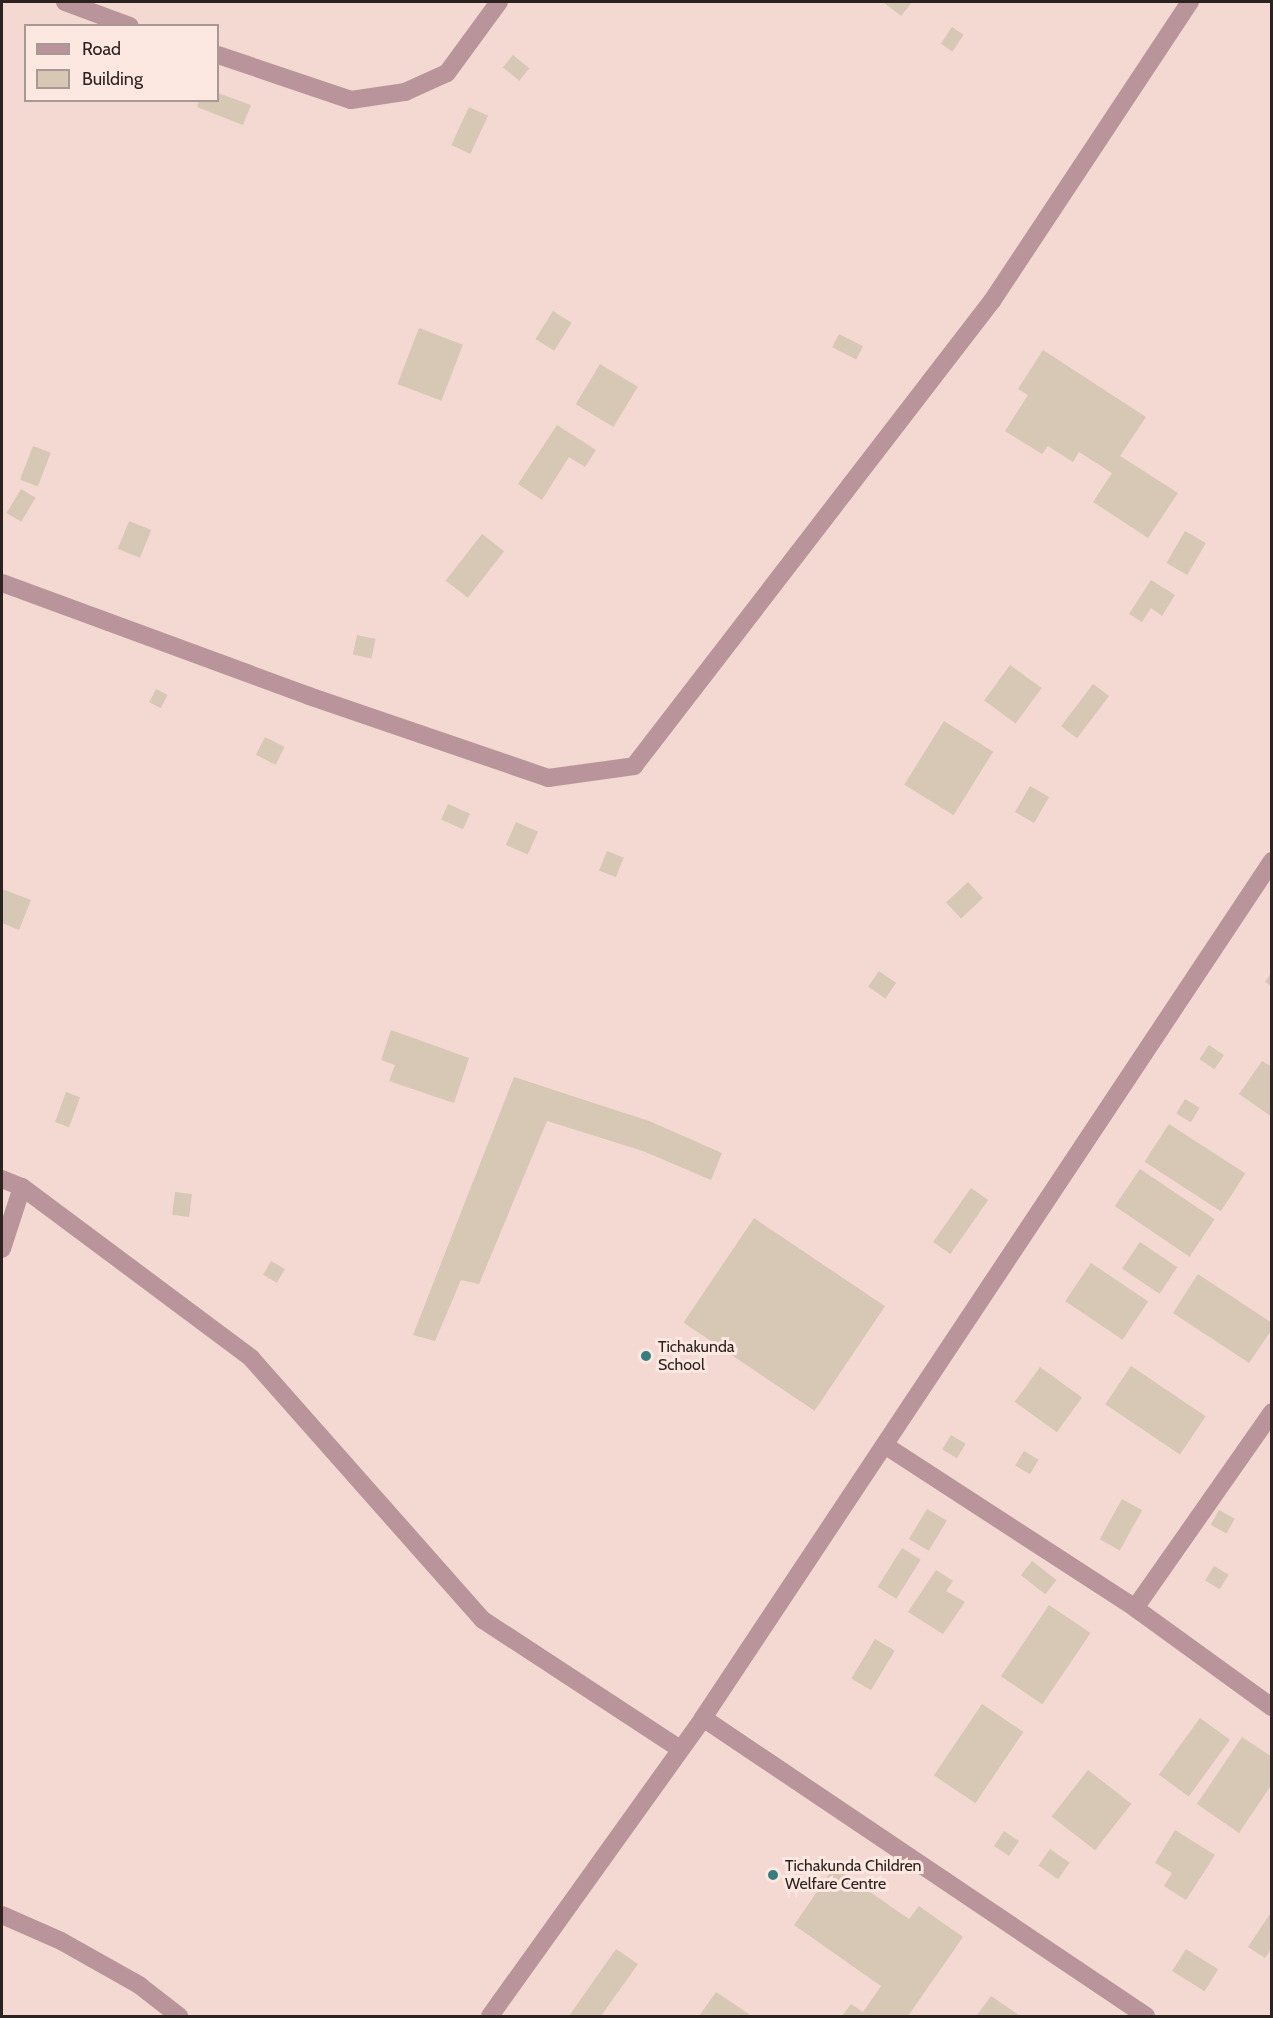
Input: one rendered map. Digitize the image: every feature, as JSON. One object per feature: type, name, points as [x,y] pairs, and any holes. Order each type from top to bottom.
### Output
[{"type":"street","points":[[65,2],[125,24]]},
{"type":"street","points":[[219,55],[351,100],[405,92],[447,73],[499,2]]},
{"type":"street","points":[[2,583],[309,696],[548,778],[634,766],[992,301],[1190,2]]},
{"type":"street","points":[[490,2016],[703,1718],[886,1446],[1272,861]]},
{"type":"street","points":[[2,1179],[22,1187],[251,1358],[483,1620],[680,1749]]},
{"type":"street","points":[[2,1249],[22,1187]]},
{"type":"street","points":[[1135,1608],[1272,1412]]},
{"type":"street","points":[[886,1446],[1135,1608],[1272,1707]]},
{"type":"street","points":[[703,1718],[1146,2016]]},
{"type":"street","points":[[2,1915],[61,1941],[139,1984],[178,2016]]},
{"type":"building","points":[[883,2],[912,2],[901,16]]},
{"type":"building","points":[[952,27],[964,35],[952,51],[941,44]]},
{"type":"building","points":[[513,55],[529,68],[519,81],[503,67]]},
{"type":"building","points":[[219,93],[251,105],[243,125],[197,107],[198,102],[219,102]]},
{"type":"building","points":[[469,107],[488,116],[470,154],[451,145]]},
{"type":"building","points":[[553,311],[572,323],[554,351],[536,339]]},
{"type":"building","points":[[419,328],[463,345],[441,401],[397,384]]},
{"type":"building","points":[[839,334],[863,346],[856,360],[832,347]]},
{"type":"building","points":[[1043,350],[1146,417],[1120,456],[1178,493],[1148,538],[1093,502],[1112,473],[1079,452],[1073,462],[1048,446],[1042,454],[1005,431],[1028,395],[1018,389]]},
{"type":"building","points":[[600,364],[638,387],[614,427],[576,404]]},
{"type":"building","points":[[557,425],[596,450],[585,467],[569,457],[542,500],[518,484]]},
{"type":"building","points":[[33,446],[51,453],[38,486],[20,480]]},
{"type":"building","points":[[21,489],[36,498],[21,522],[7,513]]},
{"type":"building","points":[[129,521],[151,530],[140,558],[118,549]]},
{"type":"building","points":[[1185,531],[1206,543],[1187,575],[1166,563]]},
{"type":"building","points":[[482,534],[504,551],[468,598],[446,580]]},
{"type":"building","points":[[1151,580],[1175,595],[1162,616],[1151,608],[1142,622],[1129,614]]},
{"type":"building","points":[[357,635],[376,639],[371,659],[353,655]]},
{"type":"building","points":[[1010,665],[1042,688],[1016,724],[984,701]]},
{"type":"building","points":[[1093,684],[1109,696],[1077,738],[1061,726]]},
{"type":"building","points":[[156,689],[168,695],[161,708],[149,702]]},
{"type":"building","points":[[944,721],[993,752],[953,815],[904,785]]},
{"type":"building","points":[[265,737],[285,747],[276,765],[256,755]]},
{"type":"building","points":[[1030,786],[1049,797],[1034,823],[1015,812]]},
{"type":"building","points":[[448,804],[470,814],[463,829],[441,820]]},
{"type":"building","points":[[516,822],[538,832],[528,855],[506,845]]},
{"type":"building","points":[[607,851],[624,858],[616,877],[599,870]]},
{"type":"building","points":[[968,882],[983,898],[961,919],[946,902]]},
{"type":"building","points":[[2,889],[31,900],[19,930],[2,923]]},
{"type":"building","points":[[879,971],[896,983],[885,999],[868,987]]},
{"type":"building","points":[[1272,972],[1272,986],[1265,982]]},
{"type":"building","points":[[391,1030],[469,1058],[454,1103],[389,1081],[395,1065],[381,1060]]},
{"type":"building","points":[[1209,1045],[1224,1055],[1214,1069],[1199,1059]]},
{"type":"building","points":[[1262,1061],[1272,1067],[1272,1117],[1239,1094]]},
{"type":"building","points":[[514,1077],[649,1121],[722,1153],[711,1180],[643,1151],[547,1121],[479,1284],[461,1280],[435,1341],[413,1335]]},
{"type":"building","points":[[66,1092],[80,1097],[69,1127],[55,1122]]},
{"type":"building","points":[[1185,1099],[1200,1108],[1191,1122],[1176,1114]]},
{"type":"building","points":[[1169,1124],[1245,1174],[1221,1211],[1144,1162]]},
{"type":"building","points":[[1140,1169],[1215,1219],[1189,1257],[1115,1206]]},
{"type":"building","points":[[971,1188],[988,1200],[950,1254],[933,1242]]},
{"type":"building","points":[[175,1192],[192,1194],[189,1217],[172,1215]]},
{"type":"building","points":[[754,1218],[885,1306],[815,1411],[684,1322]]},
{"type":"building","points":[[1140,1242],[1177,1267],[1159,1294],[1122,1269]]},
{"type":"building","points":[[271,1261],[285,1269],[277,1283],[263,1275]]},
{"type":"building","points":[[1091,1263],[1148,1302],[1122,1340],[1065,1301]]},
{"type":"building","points":[[1198,1274],[1272,1323],[1272,1329],[1249,1363],[1173,1313]]},
{"type":"building","points":[[1131,1366],[1206,1416],[1180,1454],[1105,1404]]},
{"type":"building","points":[[1040,1367],[1082,1398],[1057,1432],[1015,1402]]},
{"type":"building","points":[[951,1435],[966,1444],[957,1458],[942,1450]]},
{"type":"building","points":[[1024,1451],[1039,1460],[1030,1474],[1015,1466]]},
{"type":"building","points":[[1122,1499],[1142,1510],[1120,1550],[1100,1539]]},
{"type":"building","points":[[927,1509],[947,1521],[929,1551],[909,1539]]},
{"type":"building","points":[[1219,1510],[1235,1519],[1227,1534],[1211,1525]]},
{"type":"building","points":[[902,1548],[921,1560],[896,1599],[878,1587]]},
{"type":"building","points":[[1032,1561],[1056,1580],[1045,1594],[1021,1575]]},
{"type":"building","points":[[1214,1566],[1229,1575],[1220,1589],[1205,1581]]},
{"type":"building","points":[[936,1570],[953,1581],[946,1591],[965,1602],[943,1634],[908,1612]]},
{"type":"building","points":[[1049,1605],[1090,1633],[1042,1704],[1001,1676]]},
{"type":"building","points":[[875,1639],[895,1651],[871,1690],[851,1678]]},
{"type":"building","points":[[982,1704],[1023,1732],[975,1803],[934,1775]]},
{"type":"building","points":[[1200,1718],[1230,1740],[1189,1796],[1159,1775]]},
{"type":"building","points":[[1242,1737],[1272,1757],[1272,1784],[1239,1833],[1197,1804]]},
{"type":"building","points":[[1088,1770],[1131,1804],[1095,1850],[1052,1816]]},
{"type":"building","points":[[1175,1830],[1215,1855],[1186,1900],[1164,1886],[1172,1873],[1155,1863]]},
{"type":"building","points":[[1004,1831],[1019,1841],[1009,1856],[994,1846]]},
{"type":"building","points":[[1050,1849],[1070,1863],[1058,1879],[1039,1865]]},
{"type":"building","points":[[834,1867],[909,1919],[919,1906],[963,1937],[908,2016],[842,2016],[851,2004],[863,2012],[881,1986],[794,1925]]},
{"type":"building","points":[[1272,1911],[1272,1948],[1265,1958],[1248,1947]]},
{"type":"building","points":[[616,1949],[638,1964],[601,2016],[569,2016]]},
{"type":"building","points":[[1186,1949],[1218,1969],[1204,1991],[1172,1971]]},
{"type":"building","points":[[716,1992],[752,2016],[699,2016]]},
{"type":"building","points":[[991,1996],[1020,2016],[977,2015]]},
{"type":"place","name":"Tichakunda School","points":[[646,1356]]},
{"type":"place","name":"Tichakunda Children Welfare Centre","points":[[773,1875]]}]
